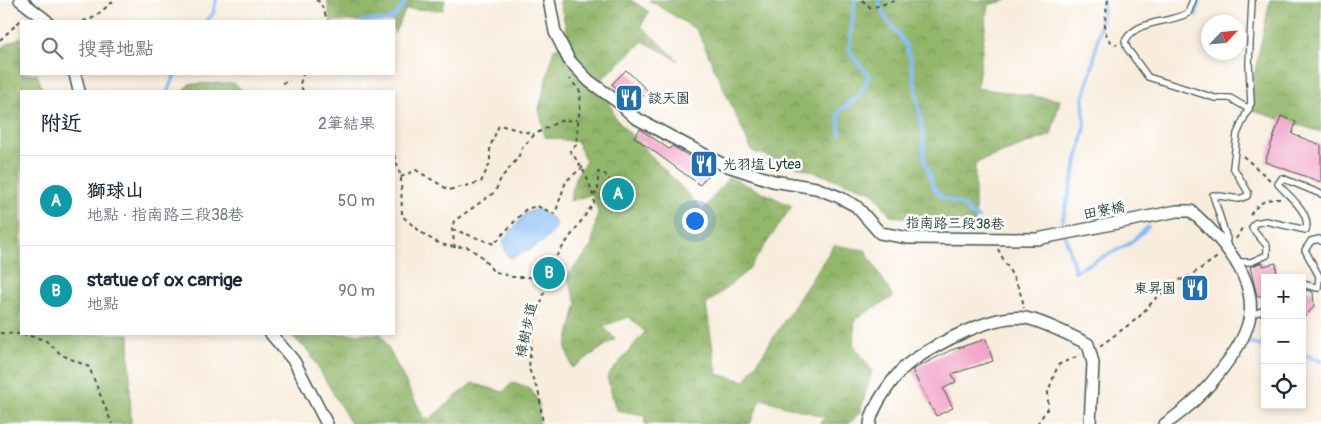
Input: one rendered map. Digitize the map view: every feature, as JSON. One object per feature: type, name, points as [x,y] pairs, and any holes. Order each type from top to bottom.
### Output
[{"type":"street","points":[[20,0],[44,18]]},
{"type":"street","name":"指南路三段38巷","points":[[549,0],[555,32],[569,60],[589,81],[618,102],[634,117],[722,164],[773,181],[816,188],[839,197],[856,206],[880,233],[909,238],[1037,239]]},
{"type":"street","points":[[75,75],[79,90]]},
{"type":"street","name":"田寮橋","points":[[1037,239],[1177,211],[1191,211],[1226,248]]},
{"type":"street","points":[[1165,424],[1181,413],[1212,384],[1234,353],[1250,315],[1250,300],[1243,276],[1226,248]]},
{"type":"street","points":[[870,424],[876,403],[910,362],[953,338],[998,320],[1025,318],[1076,337],[1088,344],[1093,363],[1090,424]]},
{"type":"street","points":[[272,335],[294,361],[327,424]]},
{"type":"lane","points":[[1193,0],[1188,13],[1178,19],[1144,25],[1130,32],[1125,41],[1127,48],[1148,77],[1215,98],[1230,98],[1249,109]]},
{"type":"lane","points":[[1226,248],[1226,239],[1213,195],[1239,199],[1247,196],[1248,192],[1233,167],[1237,134],[1251,103],[1249,64],[1252,0]]},
{"type":"lane","points":[[1236,262],[1252,262],[1267,255],[1267,246],[1252,228],[1255,223],[1266,221],[1306,230],[1308,222],[1305,214],[1278,184],[1282,178],[1321,194]]},
{"type":"lane","points":[[1306,285],[1318,288],[1319,276],[1306,250],[1311,241],[1319,238],[1321,240]]},
{"type":"lane","points":[[1250,315],[1261,311]]},
{"type":"path","points":[[87,20],[93,18],[115,0]]},
{"type":"path","points":[[316,0],[320,2],[328,20]]},
{"type":"path","points":[[862,0],[871,8],[897,0]]},
{"type":"path","points":[[1108,0],[1105,30],[1113,43],[1127,48]]},
{"type":"path","points":[[0,40],[21,18],[44,18]]},
{"type":"path","points":[[303,90],[300,84],[304,75]]},
{"type":"path","points":[[282,83],[290,81]]},
{"type":"path","points":[[542,284],[555,258],[594,203],[593,194],[584,176],[583,167],[570,151],[576,145],[581,93]]},
{"type":"path","points":[[454,248],[452,230],[454,221],[495,192],[501,178],[518,158],[522,148],[535,134],[560,121],[578,120]]},
{"type":"path","points":[[402,177],[416,170],[448,190],[477,184],[484,178],[490,163],[490,147],[498,125],[535,134]]},
{"type":"path","points":[[1236,150],[1265,177],[1278,184]]},
{"type":"path","name":"樟樹步道","points":[[395,158],[402,177],[402,216],[438,244],[454,248],[466,246],[481,256],[493,270],[512,277],[530,277],[542,284],[544,292],[532,342],[529,369],[539,394],[543,424]]},
{"type":"path","points":[[452,230],[494,244],[526,209],[537,206],[555,214],[566,181],[583,167]]},
{"type":"path","points":[[593,194],[598,193],[598,172],[605,174],[622,195]]},
{"type":"path","points":[[1038,424],[1048,408],[1048,392],[1058,365],[1101,345],[1138,318],[1155,299],[1177,280],[1185,279],[1226,248],[1259,203],[1270,198],[1290,199]]},
{"type":"path","points":[[992,238],[1003,260],[1012,272],[1023,297],[1025,318]]},
{"type":"path","points":[[0,333],[20,334]]},
{"type":"path","points":[[26,335],[45,340],[62,355],[88,367],[112,424]]},
{"type":"green space","points":[[327,0],[445,0],[443,10],[406,9],[395,32],[395,20],[331,20]]},
{"type":"green space","points":[[559,0],[631,0],[649,12],[641,26],[678,60],[643,41],[602,79],[615,118],[703,210],[729,177],[792,206],[748,270],[706,305],[717,374],[745,381],[834,245],[865,250],[893,297],[855,319],[853,344],[872,371],[860,412],[849,424],[819,424],[825,417],[761,399],[750,424],[645,424],[644,415],[616,410],[607,377],[645,332],[629,317],[603,326],[615,339],[572,368],[566,348],[577,303],[567,276],[591,248],[598,212],[592,194],[570,201],[575,178],[586,161],[577,142],[545,137],[539,109],[554,49],[570,43]]},
{"type":"green space","points":[[649,0],[1007,0],[988,5],[977,88],[1060,100],[1051,135],[975,163],[975,224],[891,216],[873,192],[752,151],[697,30]]},
{"type":"green space","points":[[1270,0],[1321,0],[1321,132],[1247,109]]},
{"type":"green space","points":[[20,38],[20,75],[37,75],[43,90],[20,90],[20,335],[129,335],[131,424],[0,424],[0,48]]},
{"type":"green space","points":[[234,83],[242,90],[185,90],[189,84]]},
{"type":"green space","points":[[291,335],[382,335],[424,418],[430,419],[472,383],[503,392],[513,382],[530,388],[539,403],[539,424],[351,424],[309,352]]},
{"type":"water","points":[[538,209],[553,219],[556,226],[543,241],[523,253],[510,258],[506,253],[503,241],[526,213]]},
{"type":"building","points":[[626,70],[648,91],[634,105],[612,84]]},
{"type":"building","points":[[1281,116],[1296,122],[1292,134],[1321,145],[1321,182],[1265,162]]},
{"type":"building","points":[[640,129],[669,149],[672,146],[712,169],[700,185],[634,137]]},
{"type":"building","points":[[1263,262],[1263,266],[1276,263],[1277,274],[1261,274],[1261,296],[1257,296],[1250,267]]},
{"type":"building","points":[[1306,290],[1313,292],[1314,307],[1306,315]]},
{"type":"building","points":[[986,339],[993,361],[952,374],[956,382],[943,389],[953,408],[936,416],[912,370],[951,350]]},
{"type":"waterway","points":[[207,20],[213,14],[216,0]]},
{"type":"waterway","points":[[387,20],[397,14],[407,0]]},
{"type":"waterway","points":[[840,134],[838,116],[841,109],[859,95],[869,75],[854,58],[849,49],[855,0]]},
{"type":"waterway","points":[[878,0],[885,17],[905,43],[911,61],[923,132],[924,158],[933,186],[940,196],[966,207],[970,213],[978,218]]},
{"type":"waterway","points":[[1103,0],[1103,10],[1093,64],[1083,99],[1085,127],[1062,223],[1075,271],[1129,244],[1148,227]]},
{"type":"waterway","points":[[1196,15],[1199,0]]},
{"type":"waterway","points":[[168,90],[175,75]]},
{"type":"waterway","points":[[1250,342],[1261,346]]},
{"type":"waterway","points":[[1306,355],[1321,361]]},
{"type":"place","name":"談天園","points":[[629,98]]},
{"type":"place","name":"光羽塩 Lytea","points":[[704,164]]},
{"type":"place","name":"獅球山","points":[[618,194]]},
{"type":"place","name":"statue of ox carrige","points":[[549,273]]},
{"type":"place","name":"東昇園","points":[[1195,288]]}]
